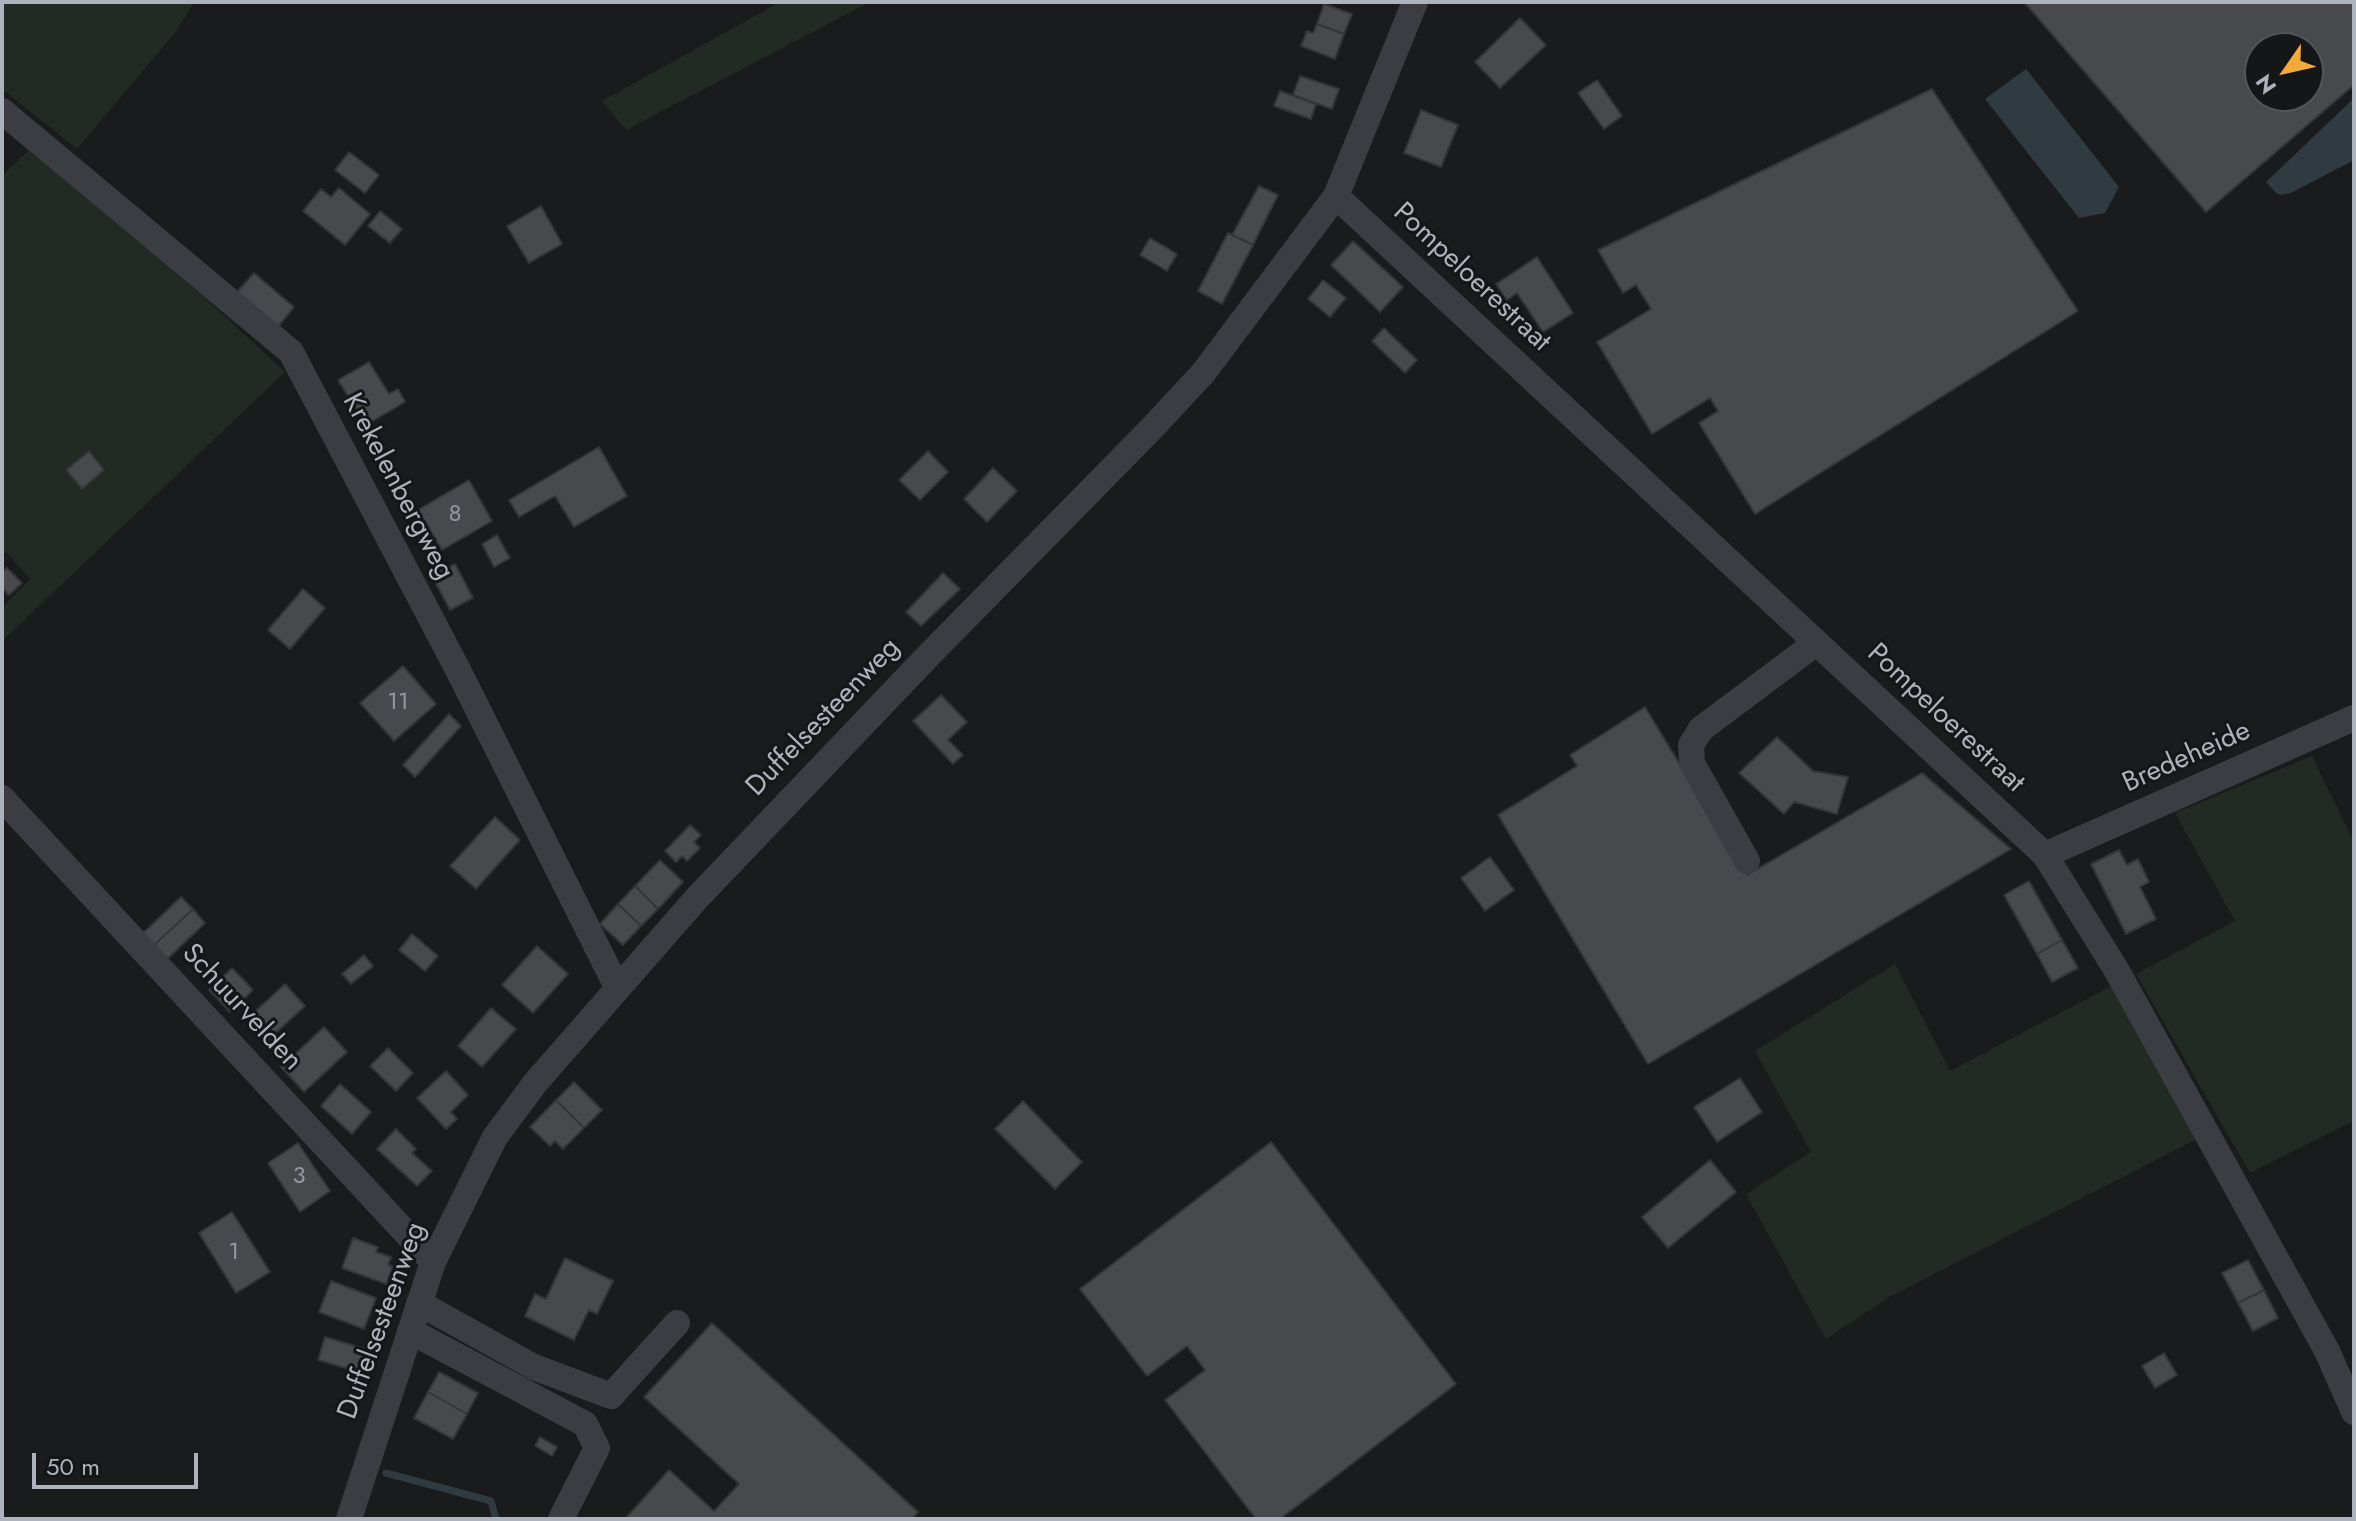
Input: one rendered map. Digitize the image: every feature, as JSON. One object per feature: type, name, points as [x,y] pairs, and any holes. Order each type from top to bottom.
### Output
[{"type":"street","name":"Duffelsesteenweg","points":[[349,1519],[433,1262],[495,1137],[536,1082],[697,898],[1204,372],[1336,196],[1415,2]]},
{"type":"street","name":"Krekelenbergweg","points":[[2,111],[291,352],[457,668],[617,987]]},
{"type":"street","name":"Pompeloerestraat","points":[[1336,196],[2045,855],[2117,971],[2327,1351],[2354,1412]]},
{"type":"street","points":[[1747,861],[1692,763],[1691,745],[1701,729],[1816,643]]},
{"type":"street","name":"Bredeheide","points":[[2045,855],[2354,718]]},
{"type":"street","name":"Schuurvelden","points":[[2,798],[433,1262]]},
{"type":"street","points":[[419,1303],[534,1367],[611,1396],[677,1323]]},
{"type":"street","points":[[410,1331],[585,1424],[597,1448],[561,1519]]},
{"type":"shaded area","points":[[2,2],[194,2],[177,30],[77,149],[2,89]]},
{"type":"shaded area","points":[[780,2],[870,2],[626,130],[602,101]]},
{"type":"shaded area","points":[[2026,69],[2119,187],[2105,213],[2079,218],[1985,99]]},
{"type":"shaded area","points":[[2354,98],[2354,160],[2291,193],[2276,193],[2266,182]]},
{"type":"shaded area","points":[[29,150],[205,298],[285,372],[2,641],[2,608],[30,579],[6,552],[2,555],[2,176]]},
{"type":"shaded area","points":[[2312,756],[2354,842],[2354,1121],[2250,1173],[2136,974],[2235,921],[2175,813]]},
{"type":"shaded area","points":[[1895,964],[1950,1071],[2115,984],[2199,1138],[1891,1296],[1826,1339],[1746,1194],[1811,1152],[1755,1051]]},
{"type":"building","points":[[2024,2],[2354,2],[2354,85],[2324,111],[2324,32],[2244,32],[2244,112],[2323,112],[2206,212]]},
{"type":"building","points":[[1324,4],[1352,14],[1344,34],[1317,24]]},
{"type":"building","points":[[1520,18],[1546,45],[1500,88],[1475,62]]},
{"type":"building","points":[[1317,24],[1344,34],[1335,59],[1301,46],[1307,31],[1313,33]]},
{"type":"building","points":[[1300,76],[1339,89],[1332,109],[1293,95]]},
{"type":"building","points":[[1597,80],[1622,116],[1604,129],[1578,93]]},
{"type":"building","points":[[1932,89],[2078,311],[1755,514],[1699,423],[1718,411],[1710,398],[1652,434],[1597,342],[1651,309],[1636,285],[1623,293],[1598,250]]},
{"type":"building","points":[[1280,91],[1316,104],[1311,119],[1274,106]]},
{"type":"building","points":[[1421,110],[1458,125],[1441,167],[1404,153]]},
{"type":"building","points":[[349,152],[379,175],[365,193],[335,170]]},
{"type":"building","points":[[1259,186],[1278,195],[1253,245],[1232,235]]},
{"type":"building","points":[[339,188],[370,214],[345,245],[303,211],[321,189],[331,197]]},
{"type":"building","points":[[541,206],[562,244],[529,263],[507,226]]},
{"type":"building","points":[[380,211],[402,229],[390,243],[368,226]]},
{"type":"building","points":[[1228,233],[1253,245],[1222,304],[1198,291]]},
{"type":"building","points":[[1150,238],[1177,254],[1167,271],[1140,255]]},
{"type":"building","points":[[1353,241],[1403,287],[1380,312],[1331,265]]},
{"type":"building","points":[[1537,257],[1573,313],[1543,332],[1517,293],[1507,300],[1496,284]]},
{"type":"building","points":[[254,273],[294,307],[277,328],[236,293]]},
{"type":"building","points":[[1323,280],[1346,298],[1330,317],[1308,299]]},
{"type":"building","points":[[1384,328],[1417,360],[1405,373],[1372,341]]},
{"type":"building","points":[[369,362],[389,394],[398,389],[405,402],[366,425],[338,380]]},
{"type":"building","points":[[599,447],[627,496],[574,527],[555,496],[519,517],[509,500]]},
{"type":"building","points":[[89,451],[104,470],[82,489],[66,470]]},
{"type":"building","points":[[928,451],[948,472],[920,500],[899,480]]},
{"type":"building","points":[[993,468],[1017,491],[987,522],[964,499]]},
{"type":"building","points":[[469,480],[492,521],[442,550],[418,510]]},
{"type":"building","points":[[497,535],[510,558],[494,567],[482,544]]},
{"type":"building","points":[[455,564],[473,598],[450,610],[432,576]]},
{"type":"building","points":[[7,568],[22,583],[9,595],[2,588],[2,572]]},
{"type":"building","points":[[943,573],[960,589],[921,626],[906,612]]},
{"type":"building","points":[[303,589],[325,608],[290,649],[268,630]]},
{"type":"building","points":[[403,666],[436,704],[394,741],[360,703]]},
{"type":"building","points":[[941,695],[967,722],[948,740],[963,755],[953,764],[913,721]]},
{"type":"building","points":[[1645,707],[1747,875],[1922,773],[2011,849],[1648,1064],[1498,815],[1577,766],[1570,755]]},
{"type":"building","points":[[449,714],[461,726],[415,777],[403,765]]},
{"type":"building","points":[[1777,737],[1813,771],[1848,777],[1837,814],[1794,802],[1784,814],[1739,773]]},
{"type":"building","points":[[495,817],[520,840],[476,889],[450,866]]},
{"type":"building","points":[[690,825],[701,835],[694,842],[700,848],[687,861],[682,856],[676,862],[665,851]]},
{"type":"building","points":[[2119,850],[2127,865],[2138,859],[2149,882],[2140,887],[2156,919],[2126,934],[2091,864]]},
{"type":"building","points":[[1490,857],[1514,890],[1485,911],[1461,878]]},
{"type":"building","points":[[660,860],[683,882],[658,909],[635,886]]},
{"type":"building","points":[[2029,881],[2062,940],[2037,954],[2004,895]]},
{"type":"building","points":[[635,886],[658,909],[641,926],[618,904]]},
{"type":"building","points":[[181,897],[193,909],[151,948],[140,936]]},
{"type":"building","points":[[618,904],[641,926],[623,945],[600,924]]},
{"type":"building","points":[[193,909],[205,923],[164,962],[151,948]]},
{"type":"building","points":[[412,934],[438,956],[425,971],[399,950]]},
{"type":"building","points":[[2062,940],[2078,968],[2052,982],[2037,954]]},
{"type":"building","points":[[537,946],[568,974],[533,1013],[502,985]]},
{"type":"building","points":[[364,955],[373,966],[351,984],[342,974]]},
{"type":"building","points":[[232,968],[253,990],[230,1012],[209,990]]},
{"type":"building","points":[[285,984],[305,1006],[269,1039],[249,1017]]},
{"type":"building","points":[[491,1008],[516,1029],[482,1067],[458,1046]]},
{"type":"building","points":[[324,1027],[347,1052],[304,1092],[281,1067]]},
{"type":"building","points":[[388,1048],[413,1073],[396,1091],[370,1066]]},
{"type":"building","points":[[446,1071],[468,1095],[451,1112],[457,1119],[446,1129],[417,1098]]},
{"type":"building","points":[[1740,1078],[1762,1112],[1717,1142],[1694,1107]]},
{"type":"building","points":[[574,1082],[602,1110],[584,1128],[556,1100]]},
{"type":"building","points":[[340,1084],[371,1112],[352,1134],[321,1106]]},
{"type":"building","points":[[556,1100],[584,1128],[563,1149],[555,1141],[550,1146],[530,1127]]},
{"type":"building","points":[[1023,1101],[1082,1162],[1055,1189],[995,1129]]},
{"type":"building","points":[[396,1129],[416,1149],[412,1153],[432,1171],[417,1186],[377,1149]]},
{"type":"building","points":[[1271,1142],[1456,1384],[1280,1519],[1256,1519],[1165,1400],[1205,1370],[1187,1346],[1147,1376],[1080,1289]]},
{"type":"building","points":[[298,1143],[330,1191],[300,1212],[268,1163]]},
{"type":"building","points":[[1710,1160],[1736,1192],[1668,1248],[1642,1217]]},
{"type":"building","points":[[232,1212],[270,1272],[236,1293],[199,1233]]},
{"type":"building","points":[[353,1238],[378,1247],[376,1252],[391,1257],[388,1265],[393,1266],[386,1284],[342,1268]]},
{"type":"building","points":[[565,1258],[613,1281],[597,1314],[589,1310],[574,1340],[525,1316],[535,1294],[546,1299]]},
{"type":"building","points":[[2248,1260],[2264,1290],[2238,1303],[2222,1273]]},
{"type":"building","points":[[331,1281],[376,1298],[364,1329],[319,1312]]},
{"type":"building","points":[[2264,1290],[2278,1318],[2253,1331],[2238,1303]]},
{"type":"building","points":[[712,1323],[918,1512],[912,1519],[625,1519],[669,1470],[714,1511],[739,1484],[644,1397]]},
{"type":"building","points":[[325,1337],[366,1349],[359,1372],[318,1360]]},
{"type":"building","points":[[2164,1353],[2177,1375],[2155,1388],[2142,1366]]},
{"type":"building","points":[[439,1372],[478,1393],[467,1414],[428,1392]]},
{"type":"building","points":[[428,1392],[467,1414],[453,1439],[414,1418]]},
{"type":"building","points":[[540,1437],[557,1447],[552,1456],[535,1446]]},
{"type":"waterway","points":[[386,1473],[491,1501],[496,1519]]}]
